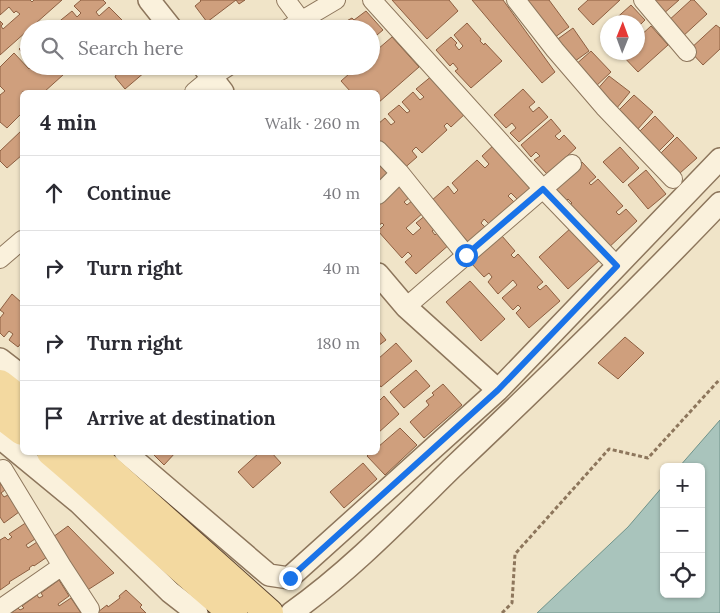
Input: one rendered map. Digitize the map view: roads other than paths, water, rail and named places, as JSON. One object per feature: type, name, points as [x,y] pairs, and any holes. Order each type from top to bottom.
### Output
[{"type":"main road","points":[[0,384],[20,399]]},
{"type":"main road","points":[[0,414],[20,429]]},
{"type":"main road","points":[[55,455],[233,613]]},
{"type":"main road","points":[[92,455],[269,613]]},
{"type":"street","points":[[148,0],[165,20]]},
{"type":"street","points":[[286,0],[293,20]]},
{"type":"street","points":[[301,20],[336,0]]},
{"type":"street","points":[[372,0],[543,189],[617,266]]},
{"type":"street","points":[[516,0],[554,50],[604,107],[673,179]]},
{"type":"street","points":[[643,0],[687,52]]},
{"type":"street","points":[[197,90],[217,76]]},
{"type":"street","points":[[380,152],[400,173],[466,255]]},
{"type":"street","points":[[128,455],[268,575],[290,578],[498,390],[720,159]]},
{"type":"street","points":[[406,307],[572,164]]},
{"type":"street","points":[[380,193],[400,173]]},
{"type":"street","points":[[291,613],[317,595],[530,394],[720,202]]},
{"type":"street","points":[[0,259],[20,242]]},
{"type":"street","points":[[380,276],[406,307],[498,390]]},
{"type":"street","points":[[0,359],[20,374]]},
{"type":"street","points":[[0,438],[20,454]]},
{"type":"street","points":[[21,455],[79,503],[170,592],[197,613]]},
{"type":"street","points":[[3,469],[90,609]]},
{"type":"street","points":[[0,609],[62,566]]},
{"type":"water","points":[[720,420],[720,613],[537,613],[628,527],[660,490],[660,598],[705,598],[705,463],[682,463]]}]
